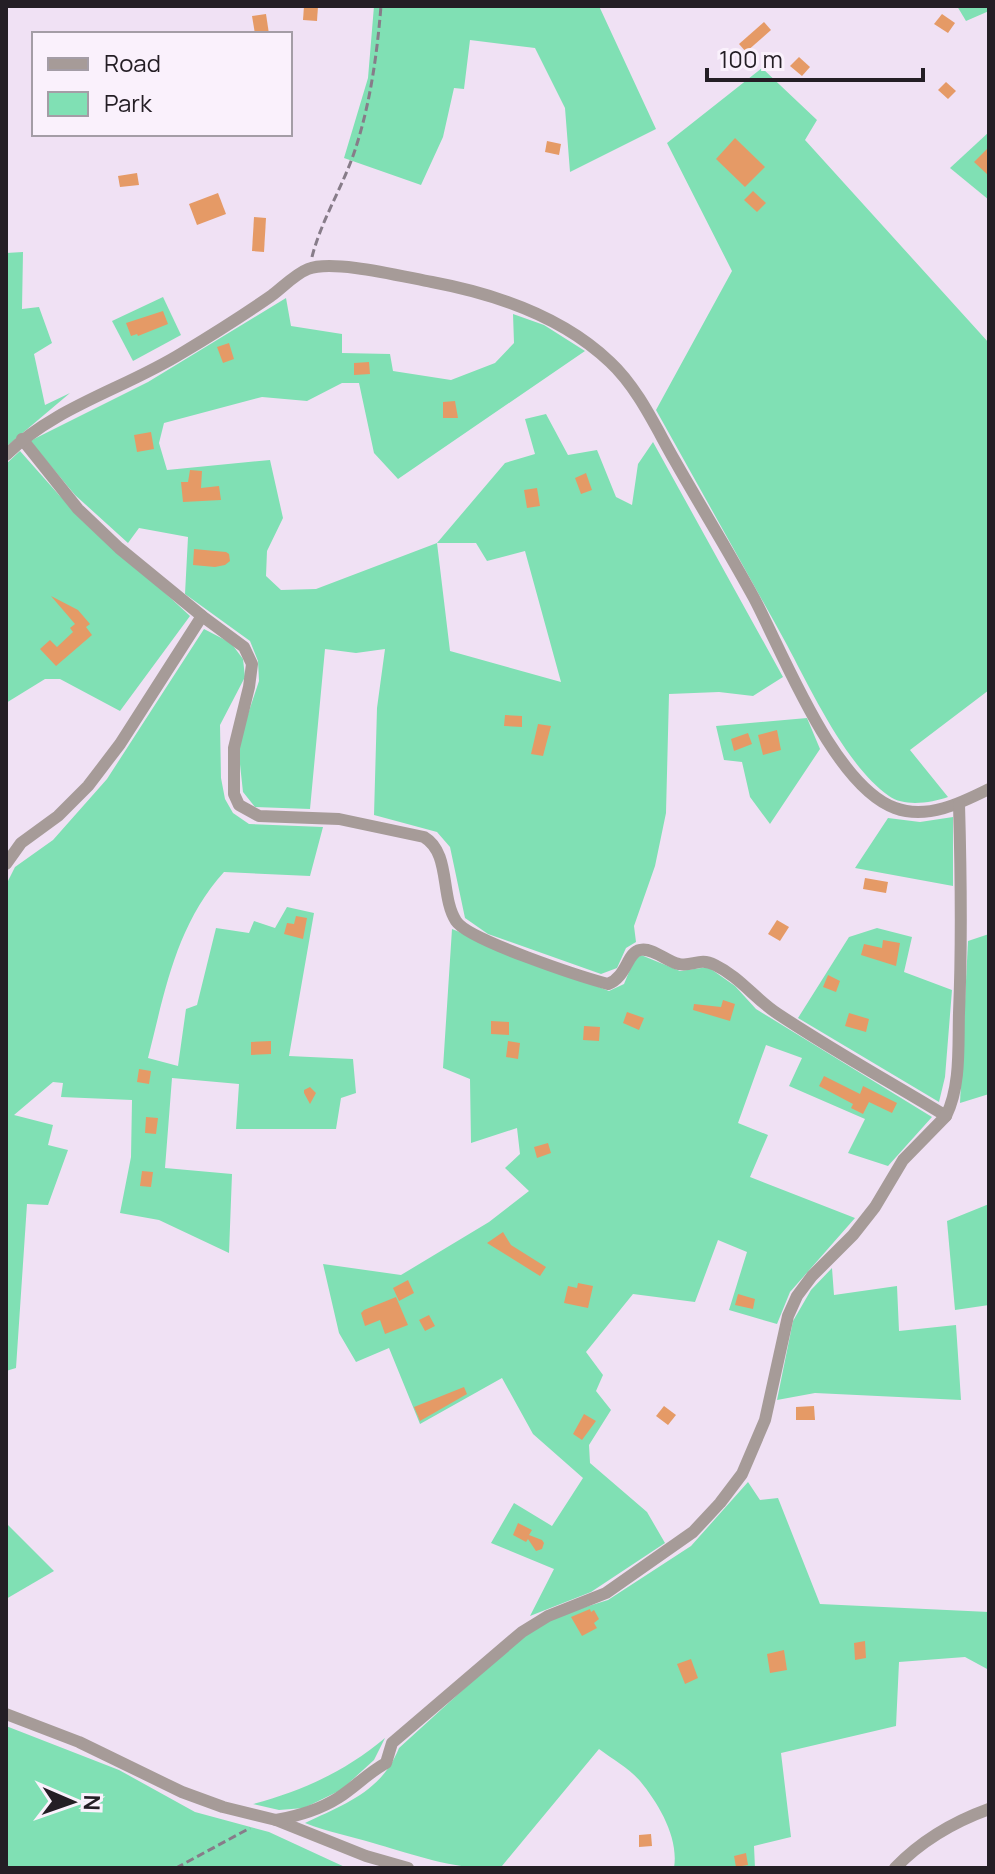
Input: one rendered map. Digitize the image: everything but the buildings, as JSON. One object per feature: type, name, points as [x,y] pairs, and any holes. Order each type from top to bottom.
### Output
[{"type":"street","points":[[6,455],[22,439],[69,409],[174,358],[236,320],[309,268],[340,267],[371,271],[469,289],[536,312],[578,337],[612,363],[641,401],[753,598],[824,735],[850,773],[875,796],[894,808],[931,811],[959,804],[989,789]]},
{"type":"street","points":[[22,439],[78,509],[119,548],[244,647],[252,664],[234,748],[234,794],[239,805],[259,816],[339,819],[424,837],[433,842],[438,854],[456,921],[469,932],[521,955],[608,984],[623,974],[637,950],[649,951],[679,964],[697,961],[714,964],[749,988],[778,1014],[946,1116]]},
{"type":"street","points":[[6,864],[21,843],[58,816],[88,786],[120,744],[202,616]]},
{"type":"street","points":[[276,1820],[304,1815],[339,1798],[365,1775],[386,1763],[392,1743],[522,1632],[548,1616],[606,1593],[693,1532],[742,1474],[765,1420],[788,1316],[797,1296],[875,1207],[903,1160],[946,1116],[956,1082],[959,1029],[962,934],[959,804]]},
{"type":"street","points":[[6,1714],[79,1742],[182,1792],[223,1807],[276,1820],[366,1856],[408,1868]]},
{"type":"street","points":[[895,1868],[909,1854],[956,1821],[989,1809]]},
{"type":"path","points":[[309,268],[316,240],[355,151],[369,97],[381,6]]},
{"type":"path","points":[[176,1868],[246,1829],[276,1820]]},
{"type":"green space","points":[[374,6],[599,6],[656,129],[570,172],[565,108],[535,48],[470,40],[464,89],[454,88],[443,137],[421,185],[344,158],[368,78]]},
{"type":"green space","points":[[957,6],[989,6],[989,11],[966,21]]},
{"type":"green space","points":[[762,68],[817,120],[805,140],[989,343],[989,690],[910,750],[948,797],[941,799],[918,803],[902,802],[889,796],[874,783],[845,747],[656,410],[732,271],[667,143]]},
{"type":"green space","points":[[989,132],[989,200],[950,168]]},
{"type":"green space","points":[[23,252],[22,309],[39,307],[52,343],[34,354],[45,405],[70,393],[6,447],[6,253]]},
{"type":"green space","points":[[163,297],[181,335],[133,361],[112,321]]},
{"type":"green space","points":[[286,298],[291,326],[342,334],[342,353],[390,354],[393,371],[451,380],[495,363],[514,343],[513,314],[544,325],[585,351],[398,479],[374,453],[359,383],[342,383],[307,401],[262,397],[164,423],[159,443],[167,470],[270,460],[283,518],[267,551],[266,576],[281,590],[316,589],[437,543],[505,463],[535,454],[525,419],[546,414],[568,455],[597,450],[616,497],[632,505],[638,464],[653,442],[783,677],[753,696],[719,692],[669,694],[666,813],[655,866],[634,926],[636,942],[626,948],[617,968],[601,974],[488,934],[465,918],[450,847],[437,832],[374,815],[377,708],[385,649],[356,653],[325,649],[310,809],[255,807],[243,792],[239,755],[241,735],[259,681],[258,661],[250,641],[185,594],[188,537],[139,528],[128,543],[75,495],[30,441],[148,382]],"holes":[[[437,543],[476,543],[487,561],[525,551],[561,682],[450,651]]]},
{"type":"green space","points":[[20,451],[59,495],[190,616],[120,711],[60,679],[45,679],[6,703],[6,464]]},
{"type":"green space","points":[[204,629],[231,643],[243,659],[245,677],[220,725],[221,778],[225,799],[233,813],[249,824],[323,827],[310,876],[224,872],[208,892],[183,936],[174,960],[148,1058],[178,1066],[186,1009],[197,1005],[216,928],[249,933],[254,921],[275,928],[287,907],[314,913],[289,1056],[353,1059],[356,1093],[341,1098],[336,1129],[236,1129],[239,1084],[172,1078],[165,1168],[232,1174],[229,1253],[159,1220],[120,1213],[131,1157],[132,1100],[61,1097],[63,1083],[53,1082],[14,1115],[53,1125],[48,1145],[68,1150],[48,1205],[27,1204],[16,1368],[6,1371],[6,885],[15,867],[53,840],[107,779]]},
{"type":"green space","points":[[807,718],[820,749],[770,824],[750,797],[742,762],[724,760],[716,726]]},
{"type":"green space","points":[[953,817],[953,886],[855,868],[888,818],[920,822]]},
{"type":"green space","points":[[877,928],[912,937],[904,972],[952,990],[945,1077],[939,1102],[798,1018],[849,937]]},
{"type":"green space","points":[[452,929],[609,991],[624,984],[634,960],[641,955],[680,971],[708,967],[735,986],[756,1009],[932,1117],[888,1166],[848,1153],[865,1119],[789,1086],[802,1058],[766,1045],[738,1123],[768,1135],[750,1177],[855,1218],[790,1292],[777,1324],[729,1310],[747,1252],[718,1240],[695,1302],[633,1294],[586,1352],[603,1375],[596,1391],[611,1410],[589,1445],[590,1463],[647,1512],[665,1543],[591,1592],[530,1616],[554,1569],[491,1543],[514,1503],[552,1526],[583,1478],[533,1434],[502,1378],[420,1424],[389,1348],[356,1362],[339,1333],[323,1264],[401,1275],[489,1222],[529,1191],[505,1168],[520,1154],[517,1128],[471,1143],[470,1079],[443,1068]]},
{"type":"green space","points":[[989,934],[989,1094],[960,1103],[968,941]]},
{"type":"green space","points":[[989,1204],[989,1305],[955,1310],[947,1221]]},
{"type":"green space","points":[[832,1268],[834,1295],[897,1286],[899,1331],[956,1325],[961,1400],[815,1393],[777,1400],[793,1321],[811,1290]]},
{"type":"green space","points":[[748,1482],[760,1500],[778,1498],[820,1604],[989,1612],[989,1670],[965,1657],[899,1662],[896,1726],[781,1753],[791,1837],[754,1846],[755,1868],[674,1868],[670,1833],[654,1800],[636,1776],[599,1749],[502,1866],[454,1865],[305,1823],[348,1802],[372,1786],[392,1763],[399,1748],[520,1638],[550,1618],[608,1600],[691,1546]]},
{"type":"green space","points":[[6,1523],[54,1571],[6,1599]]},
{"type":"green space","points":[[6,1726],[119,1770],[195,1812],[269,1832],[347,1868],[6,1868]]},
{"type":"green space","points":[[385,1738],[374,1760],[341,1790],[304,1808],[279,1810],[253,1804],[323,1778]]}]
